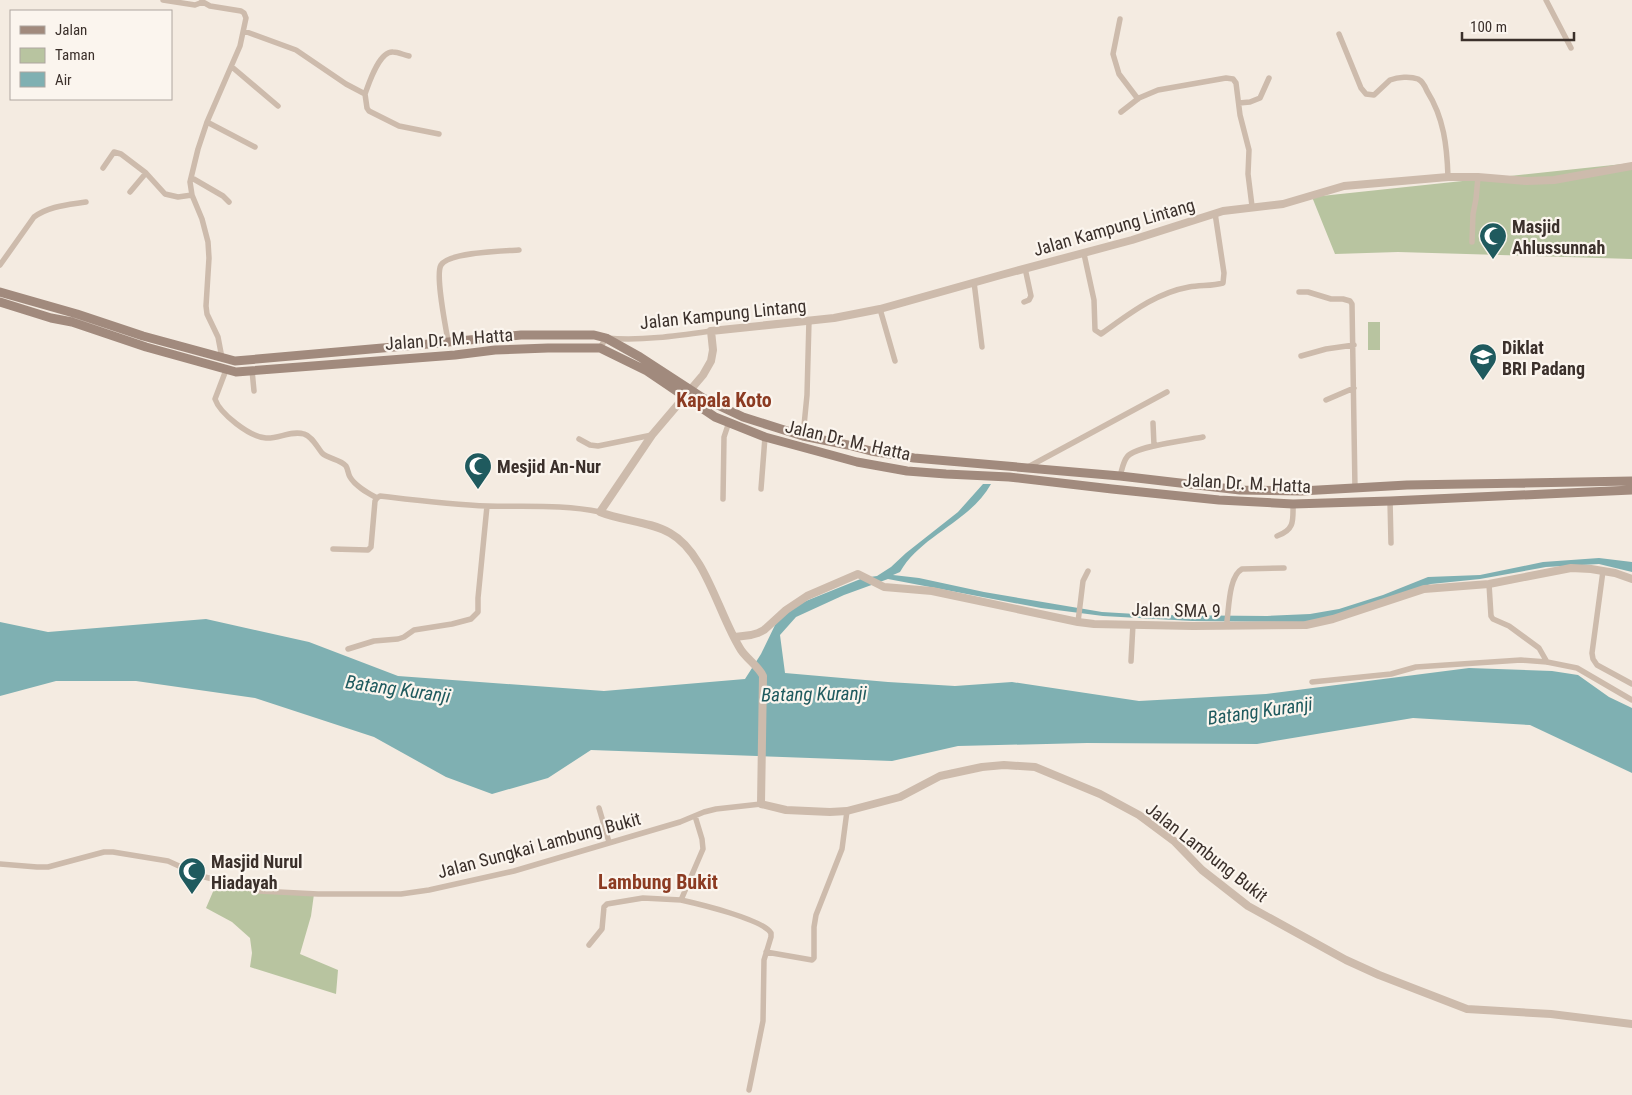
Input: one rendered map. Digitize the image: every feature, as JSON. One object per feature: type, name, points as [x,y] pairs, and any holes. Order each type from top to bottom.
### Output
[{"type":"main road","name":"Jalan Dr. M. Hatta","points":[[4,293],[77,314],[143,336],[235,361],[521,335],[594,335],[606,338],[640,357],[715,416],[728,422],[787,444],[882,467],[946,474],[1009,476],[1112,490],[1211,500],[1297,504],[1390,501],[1630,486]]},
{"type":"main road","points":[[2,303],[4,293]]},
{"type":"main road","name":"Jalan Dr. M. Hatta","points":[[2,303],[51,318],[72,322],[236,372],[496,350],[600,348],[687,393],[743,417],[803,436],[896,456],[1120,476],[1240,490],[1301,491],[1408,485],[1630,486]]},
{"type":"main road","points":[[416,346],[417,358]]},
{"type":"main road","points":[[1297,504],[1301,491]]},
{"type":"street","points":[[163,0],[195,5],[203,1],[210,6],[244,13],[246,18],[244,31],[232,67],[207,122],[190,182],[192,195],[202,219],[208,242],[206,306],[218,337],[222,358]]},
{"type":"street","points":[[1546,0],[1571,48]]},
{"type":"street","points":[[1120,19],[1113,54],[1119,74],[1138,99]]},
{"type":"street","points":[[244,31],[296,50],[346,84],[365,94]]},
{"type":"street","points":[[1339,34],[1361,88],[1368,95],[1374,95],[1393,78],[1415,78],[1421,82],[1434,104],[1443,126],[1448,177]]},
{"type":"street","points":[[408,56],[393,52],[386,54],[376,67],[365,94],[366,104],[369,111],[399,126],[439,134]]},
{"type":"street","points":[[232,67],[278,106]]},
{"type":"street","points":[[1120,112],[1138,99],[1172,86],[1230,78],[1235,81],[1240,115],[1250,150],[1248,174],[1252,206]]},
{"type":"street","points":[[1239,103],[1250,102],[1260,98],[1269,78]]},
{"type":"street","points":[[207,122],[256,147]]},
{"type":"street","points":[[103,168],[114,152],[122,154],[146,173],[165,194],[178,197],[192,195]]},
{"type":"street","name":"Jalan Kampung Lintang","points":[[606,338],[656,339],[679,334],[834,318],[880,309],[1155,234],[1236,208],[1283,204],[1344,186],[1448,177],[1478,177],[1527,181],[1554,180],[1632,166]]},
{"type":"street","points":[[130,192],[146,173]]},
{"type":"street","points":[[1472,242],[1473,214],[1478,177]]},
{"type":"street","points":[[192,178],[223,196],[229,202]]},
{"type":"street","points":[[0,264],[38,214],[46,209],[86,202]]},
{"type":"street","points":[[1084,254],[1094,300],[1095,330],[1101,334],[1142,305],[1166,294],[1188,287],[1224,283],[1215,214]]},
{"type":"street","points":[[448,342],[440,288],[439,273],[441,266],[446,261],[457,256],[519,250]]},
{"type":"street","points":[[1024,302],[1029,300],[1030,296],[1025,268]]},
{"type":"street","points":[[974,282],[982,347]]},
{"type":"street","points":[[1300,292],[1318,294],[1331,299],[1343,299],[1350,301],[1352,304],[1355,489]]},
{"type":"street","points":[[880,309],[895,361]]},
{"type":"street","points":[[803,436],[807,395],[809,320]]},
{"type":"street","points":[[600,512],[652,435],[703,375],[711,361],[713,350],[711,331]]},
{"type":"street","points":[[600,348],[606,338]]},
{"type":"street","points":[[1301,356],[1326,349],[1354,345]]},
{"type":"street","points":[[226,370],[215,399],[219,407],[242,428],[267,438],[303,433],[308,436],[324,455],[346,466],[351,478],[360,487],[377,498]]},
{"type":"street","points":[[252,370],[254,391]]},
{"type":"street","points":[[1326,400],[1354,388]]},
{"type":"street","points":[[1027,468],[1167,392]]},
{"type":"street","points":[[723,499],[724,437],[728,422]]},
{"type":"street","points":[[1152,423],[1154,445]]},
{"type":"street","points":[[579,439],[590,445],[598,446],[652,435]]},
{"type":"street","points":[[761,489],[765,437]]},
{"type":"street","points":[[1120,476],[1127,456],[1154,445],[1203,437]]},
{"type":"street","points":[[333,549],[368,550],[371,547],[375,501],[380,496],[447,504],[581,508],[663,530],[682,542],[695,558],[740,648],[763,676],[761,804]]},
{"type":"street","points":[[1390,501],[1391,543]]},
{"type":"street","points":[[1277,536],[1290,530],[1297,504]]},
{"type":"street","points":[[348,649],[374,640],[398,639],[414,630],[452,624],[471,619],[476,615],[479,609],[478,598],[487,506]]},
{"type":"street","points":[[1228,621],[1233,583],[1238,571],[1242,569],[1284,568]]},
{"type":"street","name":"Jalan SMA 9","points":[[735,637],[751,636],[764,630],[786,610],[807,596],[858,574],[878,585],[895,589],[908,588],[932,592],[1078,618],[1094,624],[1228,621],[1306,626],[1424,589],[1489,584],[1571,568],[1615,574],[1632,579]]},
{"type":"street","points":[[1078,618],[1083,581],[1088,571]]},
{"type":"street","points":[[1603,572],[1592,653],[1593,659],[1597,665],[1632,684]]},
{"type":"street","points":[[1489,584],[1491,616],[1493,619],[1509,626],[1539,648],[1546,662]]},
{"type":"street","points":[[1131,661],[1133,624]]},
{"type":"street","points":[[1312,682],[1392,674],[1416,667],[1521,660],[1546,662],[1577,668],[1632,700]]},
{"type":"street","name":"Jalan Lambung Bukit","points":[[761,804],[786,810],[847,811],[900,797],[940,776],[982,767],[1004,765],[1035,767],[1083,786],[1139,815],[1174,841],[1202,870],[1248,906],[1346,960],[1379,975],[1467,1009],[1551,1014],[1632,1024]]},
{"type":"street","name":"Jalan Sungkai Lambung Bukit","points":[[0,864],[48,867],[104,852],[113,852],[168,861],[201,876],[260,891],[318,894],[402,894],[514,871],[680,822],[716,809],[761,804]]},
{"type":"street","points":[[599,808],[609,842]]},
{"type":"street","points":[[766,952],[812,960],[814,958],[816,915],[842,849],[847,811]]},
{"type":"street","points":[[681,900],[703,849],[695,816]]},
{"type":"street","points":[[589,945],[602,929],[604,907],[607,904],[643,898],[681,900],[745,918],[764,927],[771,933],[764,960],[762,1021],[749,1090]]},
{"type":"green space","points":[[1632,163],[1632,259],[1398,252],[1335,254],[1312,197]]},
{"type":"green space","points":[[1368,322],[1380,322],[1380,350],[1368,350]]},
{"type":"green space","points":[[215,887],[314,894],[311,916],[300,954],[338,970],[336,994],[250,967],[252,953],[250,938],[232,922],[206,908]]},
{"type":"water","name":"Batang Kuranji","points":[[983,484],[991,484],[971,509],[920,548],[900,572],[893,575],[919,578],[984,592],[1102,612],[1153,615],[1267,616],[1310,614],[1339,609],[1383,595],[1428,577],[1480,575],[1543,562],[1599,558],[1632,562],[1632,572],[1599,564],[1546,567],[1480,579],[1431,584],[1323,619],[1303,622],[1192,621],[1103,616],[1041,608],[888,579],[844,595],[796,617],[780,635],[785,673],[955,686],[1012,682],[1139,701],[1266,694],[1469,668],[1552,671],[1578,675],[1609,697],[1632,708],[1632,773],[1530,725],[1413,718],[1257,744],[1087,743],[958,746],[892,761],[591,750],[548,778],[492,794],[446,777],[374,737],[255,698],[136,681],[56,681],[0,696],[0,622],[48,632],[206,619],[309,642],[398,676],[604,691],[745,679],[761,654],[777,621],[801,603],[863,578],[877,576],[891,567],[958,512]]},
{"type":"place","name":"Masjid Ahlussunnah","points":[[1493,260]]},
{"type":"place","name":"Diklat BRI Padang","points":[[1483,381]]},
{"type":"place","name":"Mesjid An-Nur","points":[[478,490]]},
{"type":"place","name":"Masjid Nurul Hiadayah","points":[[192,895]]},
{"type":"district","name":"Kapala Koto","points":[[724,400]]},
{"type":"district","name":"Lambung Bukit","points":[[658,882]]}]
